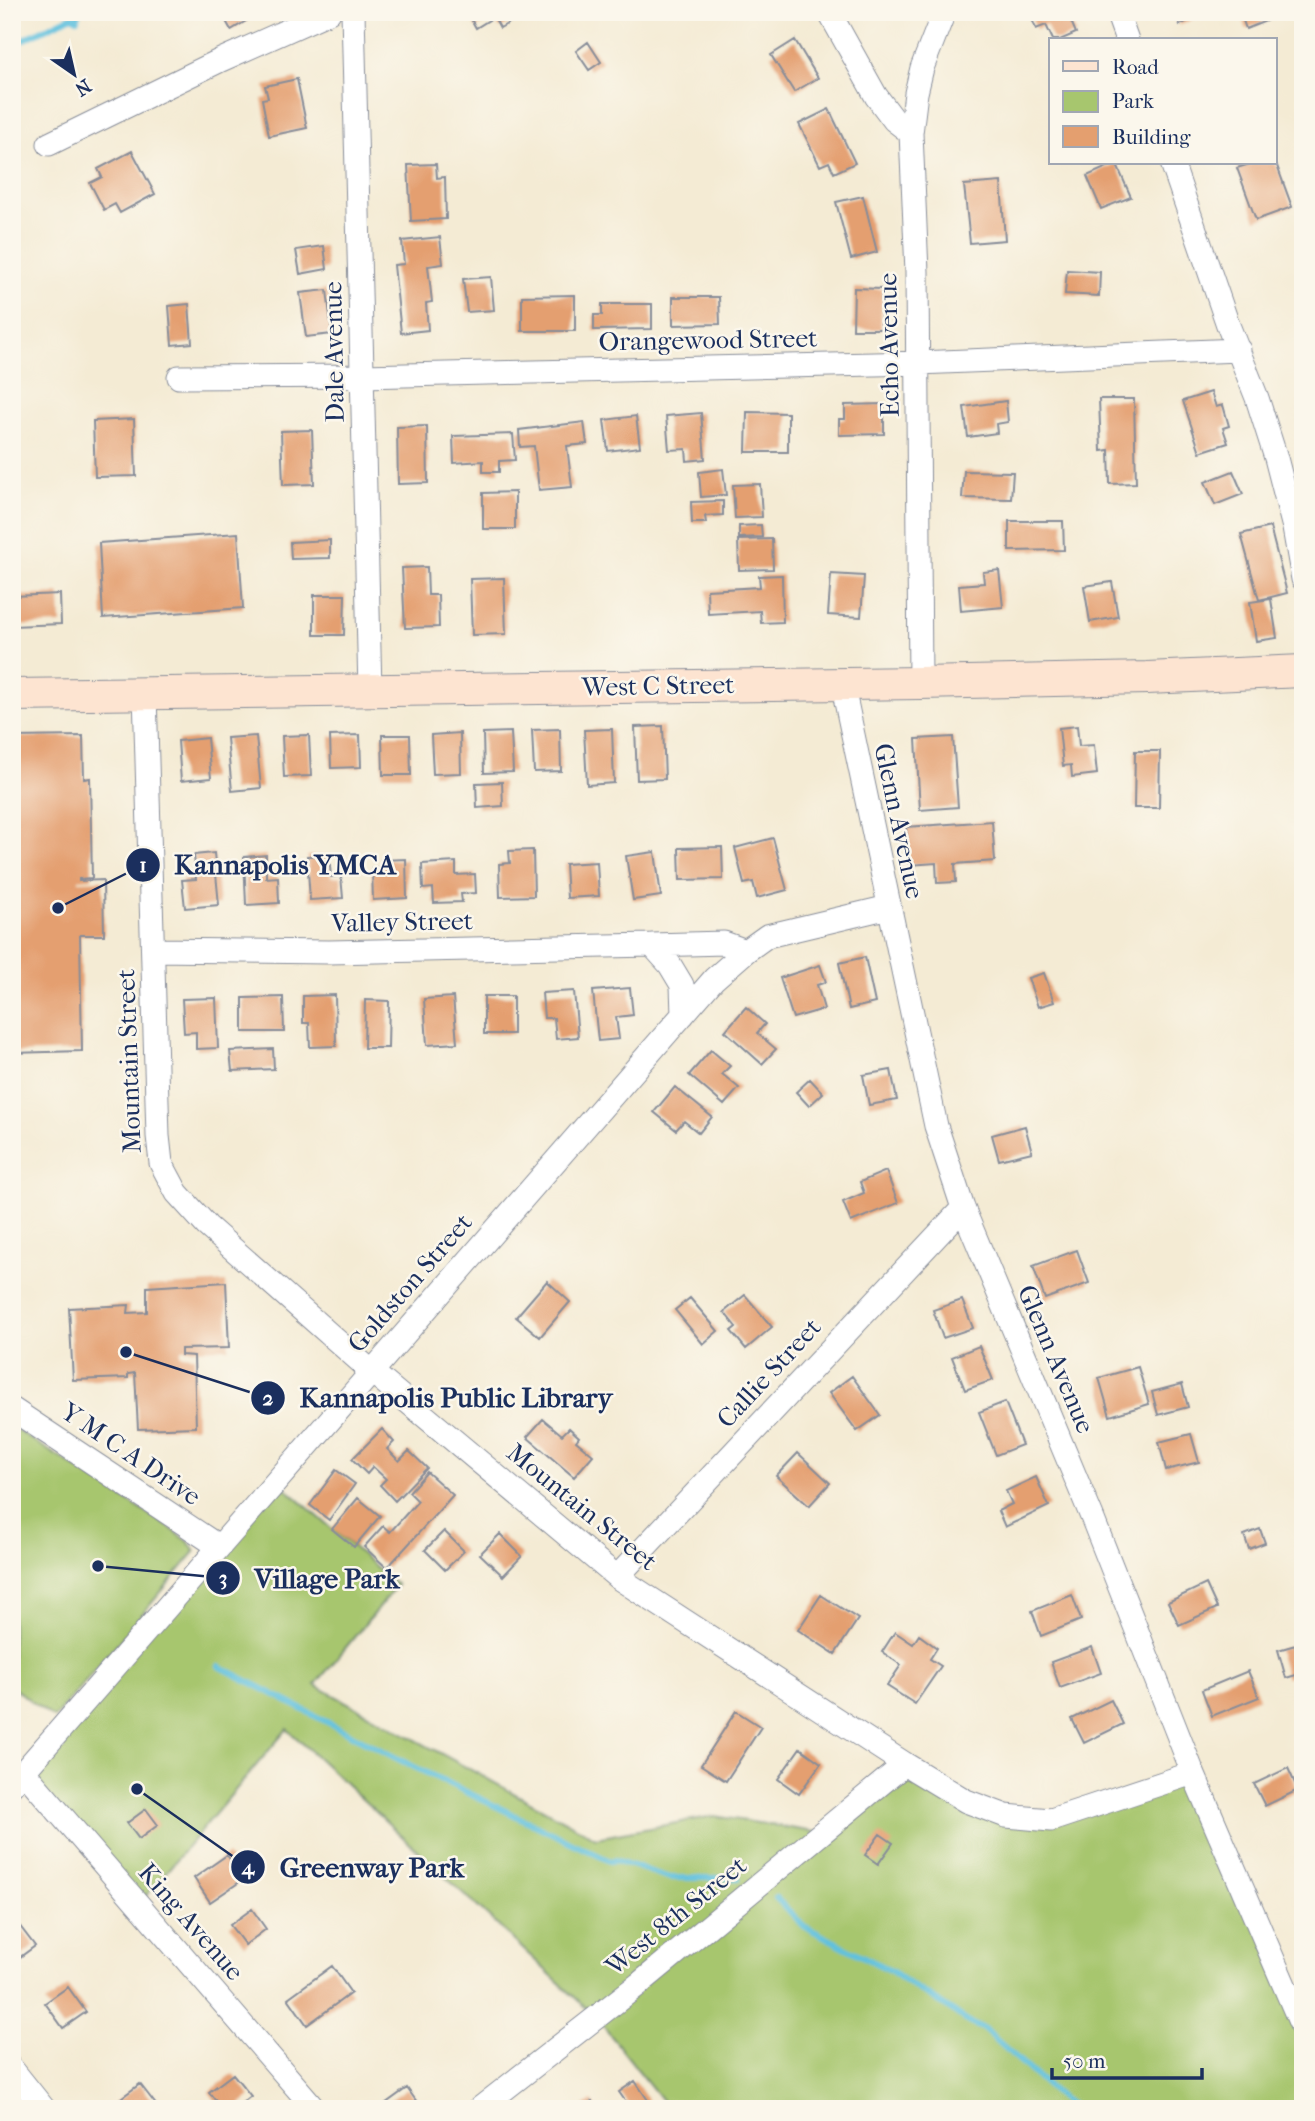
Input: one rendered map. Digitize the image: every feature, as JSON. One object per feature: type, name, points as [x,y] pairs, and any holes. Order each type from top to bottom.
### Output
[{"type":"main road","name":"West C Street","points":[[12,695],[920,683],[1147,678],[1303,671]]},
{"type":"street","points":[[49,144],[221,60],[329,12]]},
{"type":"street","name":"Dale Avenue","points":[[353,12],[370,690]]},
{"type":"street","points":[[830,12],[876,96],[894,120],[911,133]]},
{"type":"street","name":"Echo Avenue","points":[[920,683],[918,363],[911,133],[922,68],[944,12]]},
{"type":"street","points":[[1117,12],[1126,38]]},
{"type":"street","points":[[1172,164],[1276,458],[1294,528],[1303,579]]},
{"type":"street","name":"Orangewood Street","points":[[179,377],[363,376],[918,363],[1239,351]]},
{"type":"street","name":"Glenn Avenue","points":[[842,683],[936,1126],[962,1208],[1092,1517],[1193,1773],[1303,2029]]},
{"type":"street","name":"Mountain Street","points":[[145,693],[161,1163],[177,1194],[207,1226],[371,1371],[617,1577],[966,1801],[1006,1816],[1051,1821],[1193,1773]]},
{"type":"street","points":[[746,951],[766,936],[889,907]]},
{"type":"street","name":"Valley Street","points":[[153,950],[329,952],[724,943],[746,951]]},
{"type":"street","points":[[652,945],[670,964],[682,985],[683,1015]]},
{"type":"street","name":"Goldston Street","points":[[18,1778],[714,979],[746,951]]},
{"type":"street","name":"Callie Street","points":[[617,1577],[962,1208]]},
{"type":"street","name":"Y M C A Drive","points":[[12,1409],[218,1546]]},
{"type":"street","name":"West 8th Street","points":[[479,2109],[639,1984],[905,1763]]},
{"type":"street","name":"King Avenue","points":[[18,1778],[316,2109]]},
{"type":"street","points":[[12,2069],[44,2109]]},
{"type":"green space","points":[[12,1427],[170,1528],[188,1541],[195,1552],[54,1718],[12,1687]]},
{"type":"green space","points":[[276,1480],[397,1585],[315,1685],[596,1838],[714,1816],[821,1833],[905,1764],[978,1805],[1051,1820],[1193,1773],[1303,2029],[1303,2109],[669,2109],[596,2017],[287,1729],[139,1904],[24,1772]]},
{"type":"building","points":[[221,12],[261,12],[231,30]]},
{"type":"building","points":[[467,12],[528,12],[500,28],[494,17],[476,28]]},
{"type":"building","points":[[1029,12],[1067,12],[1076,33],[1065,38],[1052,38],[1046,25],[1036,29]]},
{"type":"building","points":[[1174,12],[1207,12],[1180,25]]},
{"type":"building","points":[[1240,12],[1262,12],[1266,21],[1246,29]]},
{"type":"building","points":[[795,40],[818,78],[794,92],[771,55]]},
{"type":"building","points":[[588,42],[601,62],[589,70],[576,51]]},
{"type":"building","points":[[297,79],[307,128],[269,136],[262,99],[268,98],[265,86]]},
{"type":"building","points":[[829,109],[855,163],[834,173],[829,162],[820,166],[799,124]]},
{"type":"building","points":[[132,151],[155,194],[120,213],[115,204],[104,210],[90,183],[102,177],[98,169]]},
{"type":"building","points":[[1276,163],[1292,207],[1256,220],[1237,168],[1250,164]]},
{"type":"building","points":[[436,164],[437,178],[445,177],[446,219],[411,221],[408,165]]},
{"type":"building","points":[[1116,164],[1131,197],[1101,209],[1087,176]]},
{"type":"building","points":[[1001,182],[1005,240],[970,243],[964,185]]},
{"type":"building","points":[[863,196],[877,252],[851,259],[836,202]]},
{"type":"building","points":[[440,237],[443,264],[428,266],[432,302],[426,303],[428,330],[401,333],[394,265],[404,264],[402,241]]},
{"type":"building","points":[[324,246],[327,269],[300,274],[296,250]]},
{"type":"building","points":[[1067,270],[1100,272],[1099,296],[1065,294]]},
{"type":"building","points":[[491,277],[494,310],[467,312],[463,279]]},
{"type":"building","points":[[854,288],[882,289],[881,329],[853,329]]},
{"type":"building","points":[[327,290],[332,334],[306,337],[300,293]]},
{"type":"building","points":[[575,295],[575,331],[522,331],[522,296]]},
{"type":"building","points":[[673,297],[719,297],[720,324],[673,325]]},
{"type":"building","points":[[189,304],[192,343],[172,345],[169,306]]},
{"type":"building","points":[[602,304],[652,304],[652,329],[594,330],[594,315],[602,315]]},
{"type":"building","points":[[1211,392],[1216,407],[1223,405],[1229,426],[1223,428],[1228,443],[1200,452],[1183,401]]},
{"type":"building","points":[[1099,399],[1134,399],[1136,483],[1110,484],[1109,450],[1101,451]]},
{"type":"building","points":[[1006,401],[1008,422],[996,424],[997,433],[968,437],[964,407]]},
{"type":"building","points":[[884,404],[884,434],[839,435],[839,419],[845,419],[845,405]]},
{"type":"building","points":[[747,412],[788,413],[788,452],[746,452]]},
{"type":"building","points":[[701,413],[705,459],[687,461],[686,449],[669,450],[666,416]]},
{"type":"building","points":[[636,416],[640,447],[608,451],[604,420]]},
{"type":"building","points":[[134,419],[136,476],[95,477],[93,421]]},
{"type":"building","points":[[584,422],[587,444],[567,446],[572,487],[539,490],[534,446],[520,447],[519,430]]},
{"type":"building","points":[[427,426],[428,483],[398,484],[397,427]]},
{"type":"building","points":[[312,430],[314,484],[283,485],[281,431]]},
{"type":"building","points":[[513,434],[515,460],[499,461],[499,472],[483,472],[483,461],[454,463],[453,436]]},
{"type":"building","points":[[723,469],[726,495],[701,497],[699,472]]},
{"type":"building","points":[[964,471],[1013,472],[1011,499],[962,498]]},
{"type":"building","points":[[1233,471],[1243,494],[1215,505],[1205,482]]},
{"type":"building","points":[[760,484],[762,517],[735,518],[733,485]]},
{"type":"building","points":[[515,492],[515,529],[483,529],[483,493]]},
{"type":"building","points":[[723,501],[723,515],[705,516],[706,523],[692,523],[691,502]]},
{"type":"building","points":[[1009,521],[1063,521],[1064,550],[1009,551]]},
{"type":"building","points":[[761,525],[762,537],[739,538],[739,526]]},
{"type":"building","points":[[1270,527],[1287,593],[1259,600],[1241,534]]},
{"type":"building","points":[[238,533],[243,608],[103,618],[99,543]]},
{"type":"building","points":[[772,539],[773,569],[739,570],[738,540]]},
{"type":"building","points":[[330,540],[330,558],[291,559],[290,542]]},
{"type":"building","points":[[427,567],[428,595],[438,595],[439,627],[405,628],[402,568]]},
{"type":"building","points":[[999,570],[1003,607],[961,611],[959,585],[984,583],[983,572]]},
{"type":"building","points":[[831,574],[864,576],[861,617],[828,615]]},
{"type":"building","points":[[782,575],[783,622],[761,623],[760,611],[708,614],[707,590],[760,587],[759,576]]},
{"type":"building","points":[[504,578],[506,634],[472,635],[470,579]]},
{"type":"building","points":[[1112,582],[1118,617],[1090,622],[1084,586]]},
{"type":"building","points":[[60,594],[61,624],[12,626],[12,596]]},
{"type":"building","points":[[314,595],[345,595],[344,635],[314,635]]},
{"type":"building","points":[[1271,599],[1277,638],[1256,641],[1250,602]]},
{"type":"building","points":[[663,726],[665,779],[637,780],[635,727]]},
{"type":"building","points":[[1077,726],[1079,746],[1094,745],[1097,774],[1072,777],[1071,765],[1063,766],[1059,728]]},
{"type":"building","points":[[560,729],[561,771],[534,772],[532,730]]},
{"type":"building","points":[[612,729],[614,783],[587,785],[584,730]]},
{"type":"building","points":[[511,732],[513,772],[484,773],[483,733]]},
{"type":"building","points":[[460,733],[461,773],[433,774],[431,735]]},
{"type":"building","points":[[309,735],[311,776],[284,777],[282,736]]},
{"type":"building","points":[[360,735],[361,767],[331,768],[330,736]]},
{"type":"building","points":[[382,735],[410,735],[411,775],[383,775]]},
{"type":"building","points":[[83,736],[84,779],[90,778],[92,878],[79,881],[103,880],[104,935],[80,935],[82,1051],[12,1053],[12,737]]},
{"type":"building","points":[[256,736],[261,788],[232,791],[227,738]]},
{"type":"building","points":[[953,737],[958,807],[920,810],[916,739]]},
{"type":"building","points":[[207,738],[211,778],[181,781],[178,741]]},
{"type":"building","points":[[1135,751],[1160,751],[1159,808],[1134,808]]},
{"type":"building","points":[[502,782],[503,806],[477,808],[476,783]]},
{"type":"building","points":[[992,821],[995,861],[955,864],[956,882],[937,883],[936,863],[909,865],[906,827]]},
{"type":"building","points":[[773,838],[787,890],[757,898],[753,882],[744,884],[735,848]]},
{"type":"building","points":[[722,847],[723,879],[680,880],[679,848]]},
{"type":"building","points":[[533,850],[534,896],[500,897],[499,864],[510,863],[509,851]]},
{"type":"building","points":[[655,852],[661,896],[633,900],[626,856]]},
{"type":"building","points":[[214,853],[219,905],[185,908],[182,880],[196,879],[194,855]]},
{"type":"building","points":[[266,855],[266,878],[278,877],[279,903],[246,905],[244,857]]},
{"type":"building","points":[[329,855],[331,877],[341,876],[343,898],[310,900],[307,856]]},
{"type":"building","points":[[406,859],[407,898],[373,900],[372,868],[381,867],[381,860]]},
{"type":"building","points":[[456,862],[456,875],[475,874],[476,893],[461,894],[462,902],[434,903],[433,888],[423,889],[422,864]]},
{"type":"building","points":[[597,862],[599,896],[567,898],[565,864]]},
{"type":"building","points":[[865,957],[875,1003],[849,1009],[839,963]]},
{"type":"building","points":[[820,965],[826,982],[817,985],[824,1009],[793,1018],[780,978]]},
{"type":"building","points":[[1044,973],[1054,1002],[1038,1007],[1028,978]]},
{"type":"building","points":[[630,988],[633,1015],[616,1017],[619,1039],[598,1041],[593,991]]},
{"type":"building","points":[[574,991],[578,1037],[556,1039],[554,1018],[544,1018],[542,993]]},
{"type":"building","points":[[335,995],[336,1046],[310,1047],[309,1023],[303,1023],[303,996]]},
{"type":"building","points":[[484,996],[513,996],[513,1034],[484,1034]]},
{"type":"building","points":[[283,997],[284,1032],[243,1032],[243,998]]},
{"type":"building","points":[[453,997],[457,1043],[427,1045],[424,999]]},
{"type":"building","points":[[216,998],[218,1048],[196,1049],[196,1032],[184,1033],[182,999]]},
{"type":"building","points":[[365,1000],[389,1001],[388,1048],[364,1048]]},
{"type":"building","points":[[746,1007],[765,1024],[757,1033],[776,1049],[762,1064],[725,1031]]},
{"type":"building","points":[[273,1049],[274,1069],[232,1071],[230,1051]]},
{"type":"building","points":[[711,1050],[730,1066],[722,1074],[739,1088],[724,1105],[689,1075]]},
{"type":"building","points":[[891,1070],[897,1100],[869,1105],[863,1075]]},
{"type":"building","points":[[810,1079],[823,1093],[809,1106],[796,1092]]},
{"type":"building","points":[[675,1087],[712,1117],[699,1133],[684,1121],[676,1130],[654,1112]]},
{"type":"building","points":[[1025,1126],[1032,1152],[999,1160],[992,1135]]},
{"type":"building","points":[[886,1171],[898,1203],[851,1222],[843,1202],[864,1193],[860,1182]]},
{"type":"building","points":[[1077,1250],[1089,1283],[1045,1299],[1033,1266]]},
{"type":"building","points":[[547,1281],[570,1302],[540,1337],[516,1317]]},
{"type":"building","points":[[226,1282],[229,1348],[181,1349],[181,1355],[194,1356],[196,1427],[138,1429],[135,1373],[128,1374],[128,1378],[73,1380],[69,1308],[129,1305],[128,1313],[147,1312],[147,1287]]},
{"type":"building","points":[[745,1295],[772,1327],[746,1349],[731,1331],[736,1327],[724,1312]]},
{"type":"building","points":[[690,1298],[718,1331],[703,1344],[675,1310]]},
{"type":"building","points":[[962,1300],[973,1328],[943,1338],[933,1310]]},
{"type":"building","points":[[979,1346],[993,1380],[965,1390],[952,1357]]},
{"type":"building","points":[[1138,1367],[1149,1404],[1110,1416],[1099,1378]]},
{"type":"building","points":[[852,1376],[880,1415],[857,1431],[829,1393]]},
{"type":"building","points":[[1182,1384],[1188,1407],[1158,1415],[1152,1392]]},
{"type":"building","points":[[1005,1402],[1022,1445],[996,1455],[979,1412]]},
{"type":"building","points":[[543,1419],[562,1435],[569,1428],[579,1437],[576,1441],[593,1455],[574,1477],[527,1437]]},
{"type":"building","points":[[382,1429],[394,1442],[387,1449],[399,1461],[409,1451],[427,1468],[395,1501],[380,1485],[386,1479],[373,1467],[367,1474],[352,1459]]},
{"type":"building","points":[[1191,1434],[1199,1462],[1166,1470],[1159,1442]]},
{"type":"building","points":[[798,1453],[830,1483],[809,1506],[776,1476]]},
{"type":"building","points":[[336,1470],[355,1484],[329,1520],[310,1505]]},
{"type":"building","points":[[427,1472],[453,1495],[387,1568],[364,1547],[383,1526],[390,1532],[418,1501],[409,1492]]},
{"type":"building","points":[[1036,1477],[1049,1506],[1005,1527],[998,1511],[1012,1504],[1006,1491]]},
{"type":"building","points":[[358,1498],[380,1516],[354,1547],[332,1529]]},
{"type":"building","points":[[1260,1529],[1265,1543],[1249,1549],[1244,1535]]},
{"type":"building","points":[[444,1531],[464,1551],[445,1570],[425,1550]]},
{"type":"building","points":[[500,1534],[522,1556],[503,1576],[480,1554]]},
{"type":"building","points":[[1206,1584],[1217,1608],[1179,1625],[1168,1602]]},
{"type":"building","points":[[821,1595],[858,1619],[835,1654],[798,1630]]},
{"type":"building","points":[[1072,1595],[1081,1620],[1041,1636],[1032,1611]]},
{"type":"building","points":[[895,1632],[913,1644],[919,1635],[937,1648],[930,1659],[941,1666],[915,1704],[887,1686],[901,1665],[882,1652]]},
{"type":"building","points":[[1299,1644],[1303,1673],[1286,1678],[1278,1650]]},
{"type":"building","points":[[1092,1647],[1101,1673],[1060,1688],[1051,1662]]},
{"type":"building","points":[[1248,1671],[1259,1697],[1212,1716],[1202,1690]]},
{"type":"building","points":[[1111,1700],[1123,1724],[1084,1743],[1072,1719]]},
{"type":"building","points":[[736,1711],[761,1727],[726,1781],[701,1765]]},
{"type":"building","points":[[800,1748],[821,1763],[799,1794],[778,1779]]},
{"type":"building","points":[[1288,1768],[1298,1790],[1265,1806],[1254,1784]]},
{"type":"building","points":[[146,1809],[158,1825],[139,1839],[127,1823]]},
{"type":"building","points":[[880,1834],[893,1843],[878,1864],[865,1855]]},
{"type":"building","points":[[227,1855],[244,1879],[210,1902],[194,1878]]},
{"type":"building","points":[[252,1909],[266,1929],[245,1945],[230,1925]]},
{"type":"building","points":[[19,1925],[35,1946],[12,1963],[12,1930]]},
{"type":"building","points":[[332,1966],[351,1993],[307,2025],[288,1998]]},
{"type":"building","points":[[68,1987],[86,2012],[63,2028],[45,2003]]},
{"type":"building","points":[[233,2074],[251,2096],[234,2109],[222,2109],[209,2092]]},
{"type":"building","points":[[635,2081],[654,2109],[631,2109],[619,2092]]},
{"type":"building","points":[[140,2084],[157,2106],[153,2109],[106,2109]]},
{"type":"building","points":[[407,2088],[422,2109],[378,2109]]},
{"type":"building","points":[[592,2101],[597,2109],[580,2109]]},
{"type":"waterway","points":[[12,45],[72,16],[77,19],[79,12]]},
{"type":"waterway","points":[[219,1666],[406,1763],[610,1861],[615,1860],[670,1878],[738,1878]]},
{"type":"waterway","points":[[776,1898],[804,1926],[893,1972],[966,2021],[983,2028],[1063,2100],[1078,2109]]},
{"type":"place","name":"Kannapolis YMCA","points":[[58,908]]},
{"type":"place","name":"Kannapolis Public Library","points":[[126,1352]]},
{"type":"place","name":"Village Park","points":[[98,1566]]},
{"type":"place","name":"Greenway Park","points":[[137,1789]]}]
